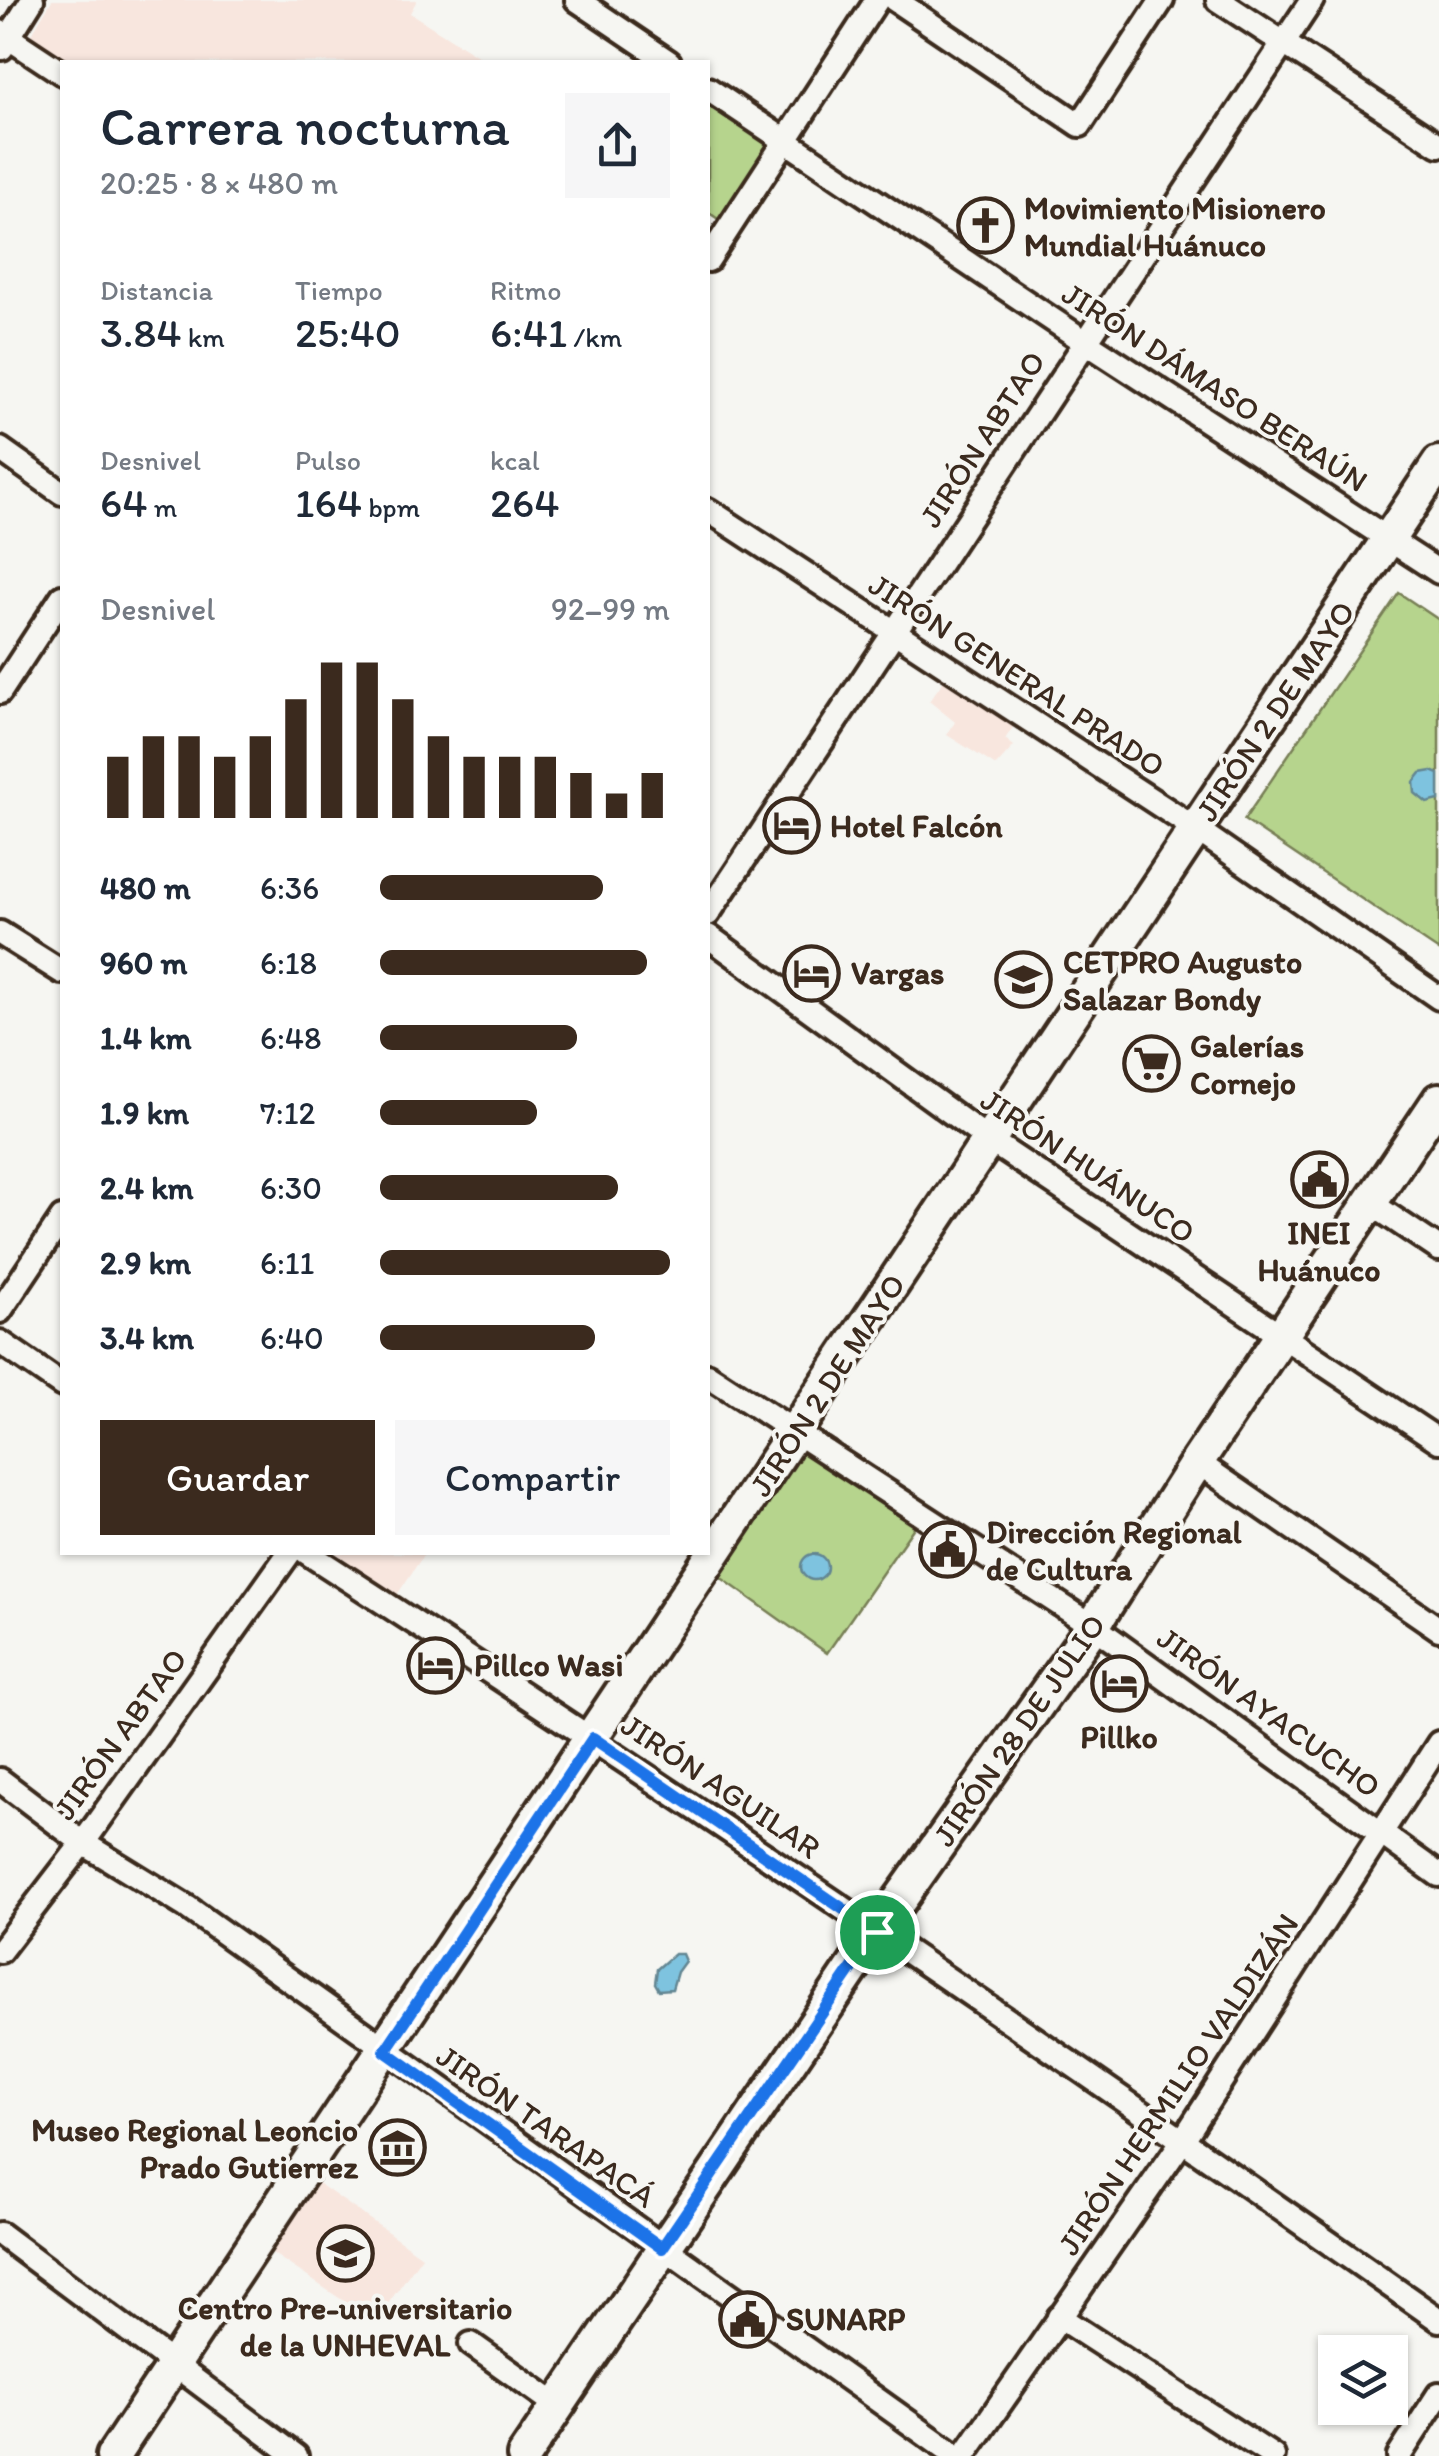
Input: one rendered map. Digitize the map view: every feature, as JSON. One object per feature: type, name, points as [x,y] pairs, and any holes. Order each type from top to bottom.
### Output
[{"type":"street","points":[[32,0],[3,40],[60,72]]},
{"type":"street","points":[[577,0],[666,60]]},
{"type":"street","points":[[710,257],[877,0]]},
{"type":"street","points":[[895,0],[1080,125],[1162,0]]},
{"type":"street","points":[[1218,0],[1439,145]]},
{"type":"street","name":"JIRÓN ABTAO","points":[[710,911],[1312,0]]},
{"type":"street","name":"JIRÓN DÁMASO BERAÚN","points":[[710,90],[1439,572]]},
{"type":"street","points":[[0,449],[60,493]]},
{"type":"street","name":"JIRÓN 2 DE MAYO","points":[[113,2456],[1439,463]]},
{"type":"street","name":"JIRÓN GENERAL PRADO","points":[[710,511],[1196,829],[1439,998]]},
{"type":"street","points":[[0,692],[60,599]]},
{"type":"street","points":[[0,934],[60,971]]},
{"type":"street","name":"JIRÓN HUÁNUCO","points":[[710,937],[989,1140],[1439,1441]]},
{"type":"street","name":"JIRÓN 28 DE JULIO","points":[[524,2456],[877,1932],[1094,1626],[1196,1462],[1439,1100]]},
{"type":"street","points":[[1369,1202],[1439,1249]]},
{"type":"street","points":[[0,1311],[60,1221]]},
{"type":"street","points":[[0,1342],[60,1384]]},
{"type":"street","name":"JIRÓN AYACUCHO","points":[[710,1376],[1094,1626],[1439,1875]]},
{"type":"street","points":[[1196,1462],[1439,1629]]},
{"type":"street","name":"JIRÓN ABTAO","points":[[0,1950],[82,1843],[288,1555]]},
{"type":"street","name":"JIRÓN AGUILAR","points":[[311,1555],[593,1738],[1183,2140],[1439,2320]]},
{"type":"street","name":"JIRÓN HERMILIO VALDIZÁN","points":[[960,2456],[1183,2140],[1439,1743]]},
{"type":"street","name":"JIRÓN TARAPACÁ","points":[[0,1780],[82,1843],[187,1907],[960,2456]]},
{"type":"street","points":[[0,2234],[296,2456]]},
{"type":"street","points":[[1059,2318],[1272,2456]]},
{"type":"street","points":[[471,2344],[558,2406]]},
{"type":"street","points":[[1399,2456],[1439,2394]]},
{"type":"shaded area","points":[[52,0],[417,0],[410,13],[484,60],[60,62],[28,40]]},
{"type":"shaded area","points":[[948,675],[983,701],[982,706],[1014,726],[1005,739],[1014,746],[996,766],[947,735],[955,722],[929,701]]},
{"type":"shaded area","points":[[338,1555],[424,1555],[397,1595]]},
{"type":"shaded area","name":"Centro Pre-universitario de la UNHEVAL","points":[[315,2181],[422,2256],[375,2322],[269,2251]]},
{"type":"green space","points":[[710,107],[769,145],[721,221],[710,213]]},
{"type":"green space","points":[[1399,593],[1439,620],[1439,951],[1244,820]]},
{"type":"green space","points":[[798,1442],[919,1520],[827,1653],[713,1572]]},
{"type":"water","points":[[1421,773],[1439,774],[1439,800],[1427,803],[1415,793],[1414,782]]},
{"type":"water","points":[[814,1554],[823,1558],[827,1567],[823,1576],[814,1580],[805,1576],[801,1567],[805,1558]]},
{"type":"water","points":[[674,1954],[682,1954],[685,1961],[672,1989],[659,1990],[655,1983],[657,1969]]},
{"type":"place","name":"Movimiento Misionero Mundial Huánuco","points":[[985,226]]},
{"type":"place","name":"Hotel Falcón","points":[[791,826]]},
{"type":"place","name":"Vargas","points":[[812,973]]},
{"type":"place","name":"CETPRO Augusto Salazar Bondy","points":[[1024,980]]},
{"type":"place","name":"Galerías Cornejo","points":[[1151,1064]]},
{"type":"place","name":"INEI Huánuco","points":[[1319,1179]]},
{"type":"place","name":"Dirección Regional de Cultura","points":[[947,1550]]},
{"type":"place","name":"Pillco Wasi","points":[[435,1665]]},
{"type":"place","name":"Pillko","points":[[1119,1683]]},
{"type":"place","name":"Museo Regional Leoncio Prado Gutierrez","points":[[397,2148]]},
{"type":"place","name":"Centro Pre-universitario de la UNHEVAL","points":[[345,2254]]},
{"type":"place","name":"SUNARP","points":[[747,2319]]},
{"type":"route","points":[[593,1738],[877,1932],[662,2248],[385,2051],[593,1738]]}]
